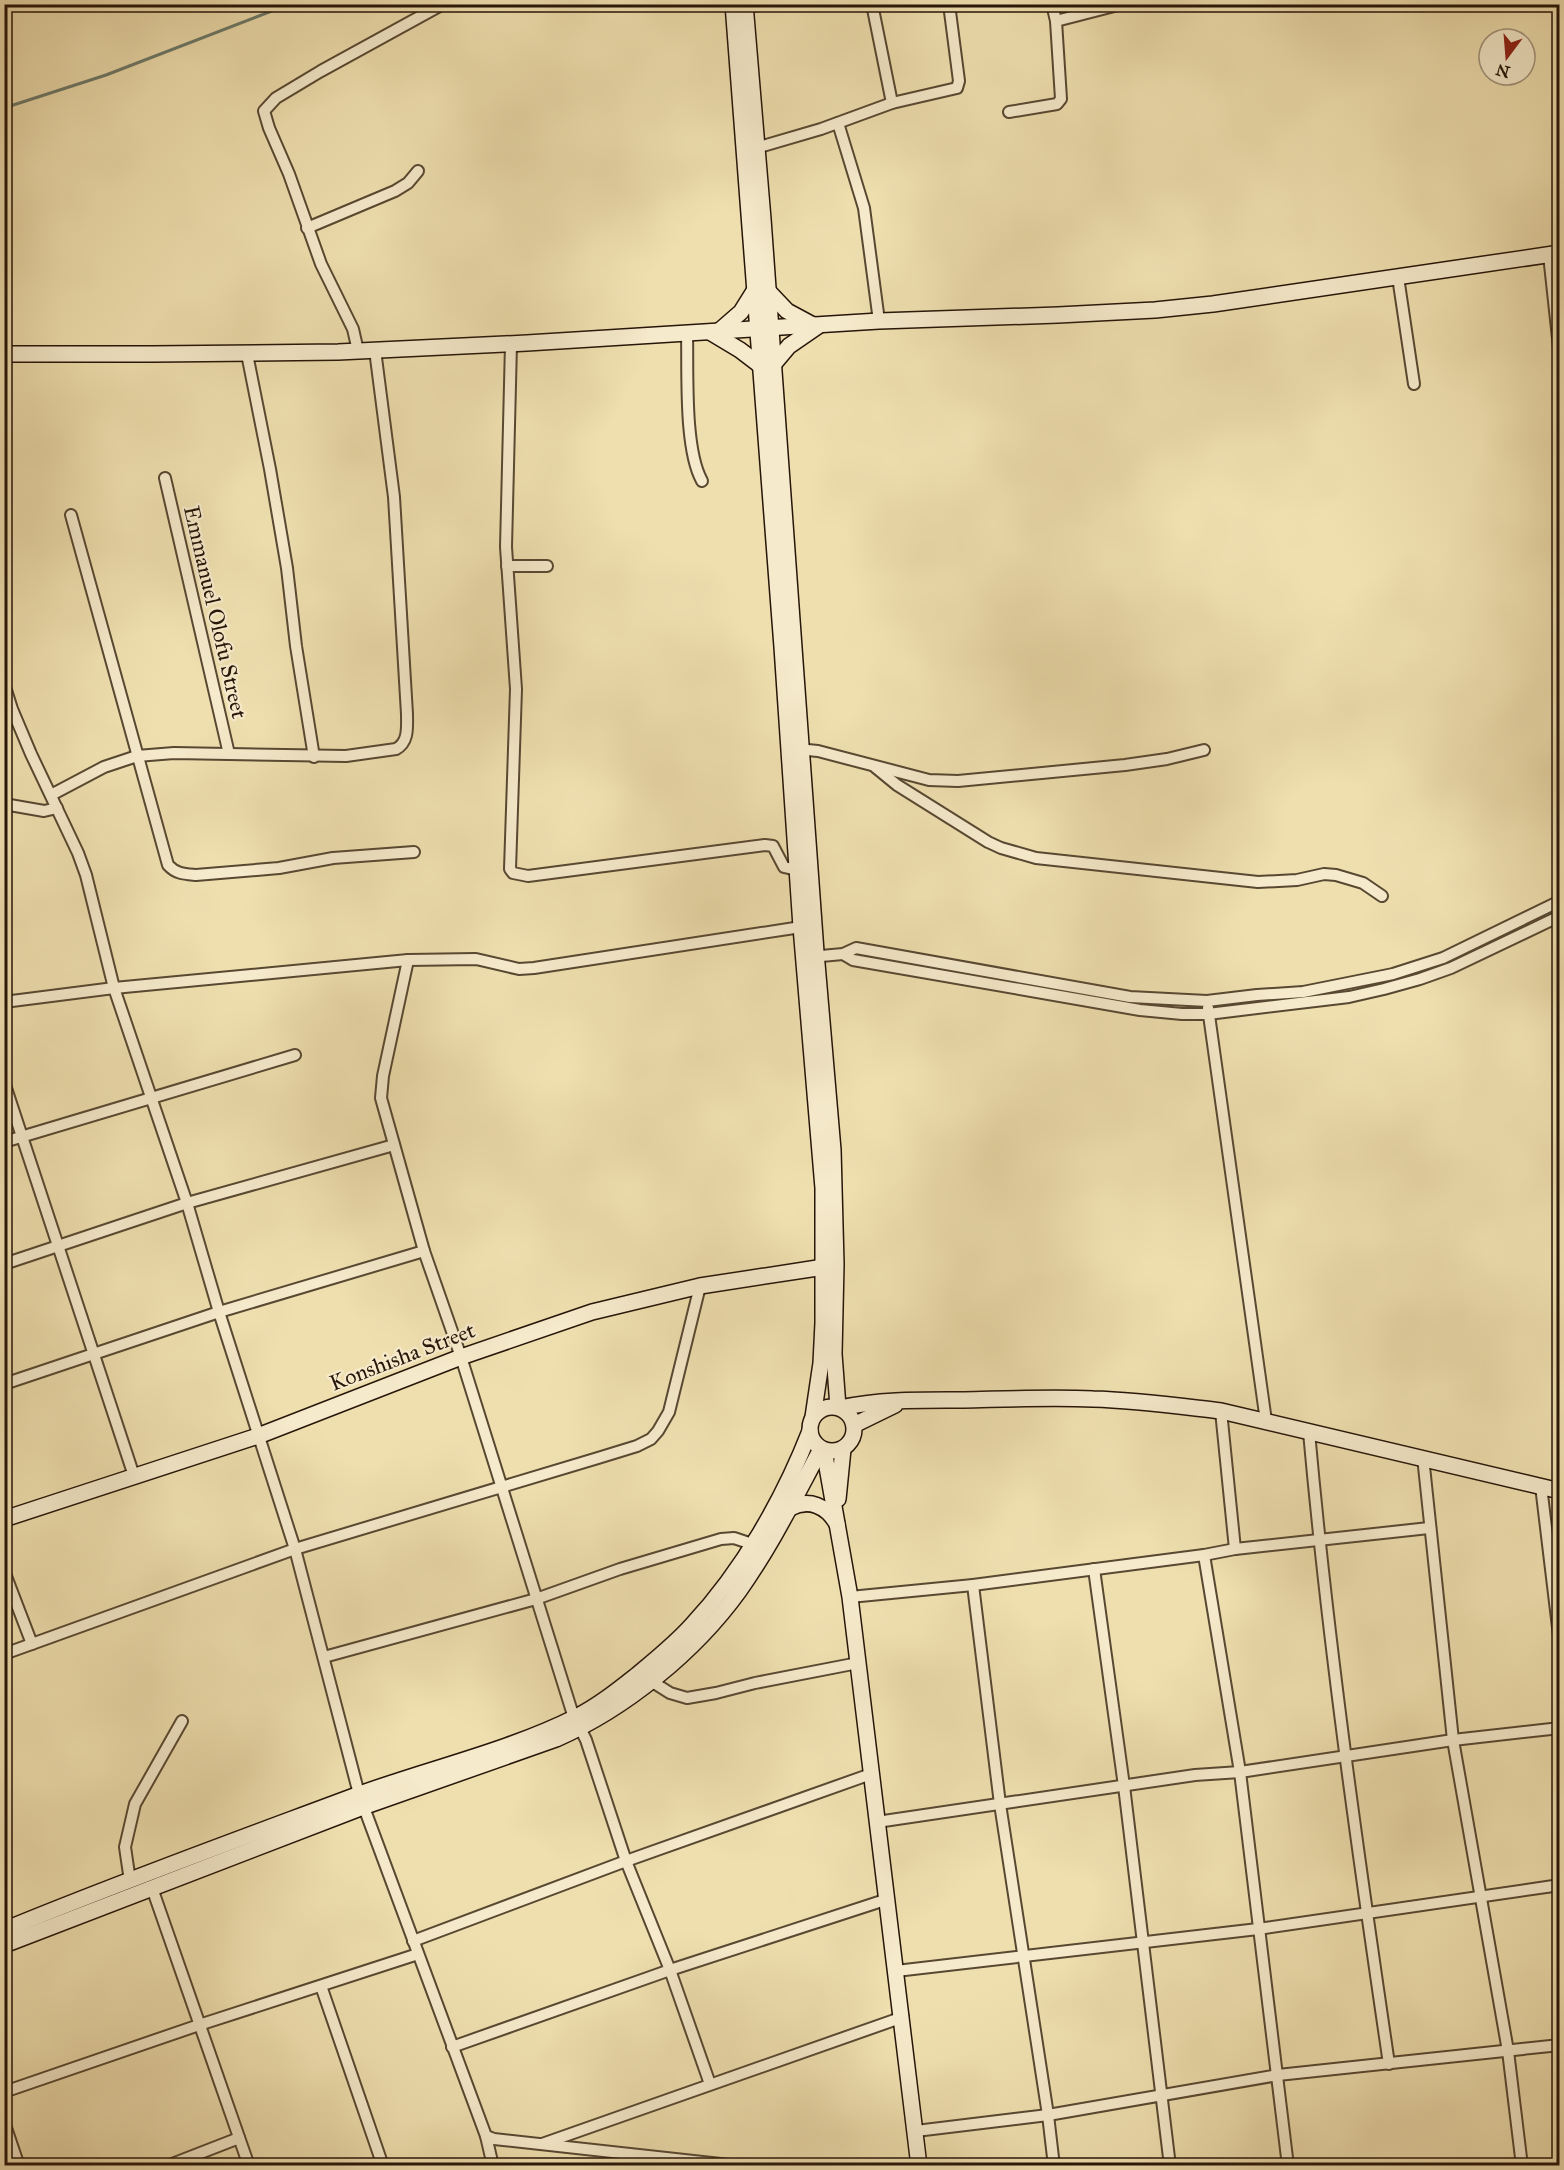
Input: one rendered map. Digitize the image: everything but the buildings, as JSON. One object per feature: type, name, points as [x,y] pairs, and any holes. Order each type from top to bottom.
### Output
[{"type":"main road","points":[[577,1723],[678,1639],[724,1587],[789,1481],[811,1424],[820,1364],[824,1267],[822,1163],[796,749],[764,329],[756,148],[741,6]]},
{"type":"main road","points":[[741,6],[762,290],[787,311],[817,325]]},
{"type":"main road","points":[[4,354],[248,354],[358,351],[511,344],[879,321],[1155,310],[1213,304],[1554,254]]},
{"type":"main road","points":[[714,332],[741,312],[762,290]]},
{"type":"main road","points":[[767,365],[817,325]]},
{"type":"main road","points":[[714,332],[767,365]]},
{"type":"main road","points":[[796,749],[797,870],[801,927],[810,957],[836,1203],[834,1354],[839,1408]]},
{"type":"main road","name":"Konshisha Street","points":[[4,1519],[258,1436],[461,1357],[592,1312],[700,1287],[824,1267]]},
{"type":"main road","points":[[839,1408],[850,1415],[854,1425],[852,1439],[843,1449],[834,1451],[823,1449],[813,1441],[811,1424],[824,1408],[903,1401],[1093,1399],[1168,1404],[1221,1411],[1560,1491]]},
{"type":"main road","points":[[854,1425],[903,1401]]},
{"type":"main road","points":[[4,1930],[130,1881],[361,1800],[503,1746],[577,1723],[619,1706],[692,1644],[720,1614],[760,1558],[823,1449]]},
{"type":"main road","points":[[823,1449],[850,1597],[903,2017],[919,2166]]},
{"type":"main road","points":[[836,1511],[843,1449]]},
{"type":"main road","points":[[790,1508],[802,1503],[819,1506],[831,1515],[839,1528]]},
{"type":"main road","points":[[4,1945],[152,1888],[361,1800]]},
{"type":"street","points":[[358,351],[347,314],[321,264],[292,182],[264,116],[266,107],[276,98],[321,71],[443,4]]},
{"type":"street","points":[[741,6],[764,4]]},
{"type":"street","points":[[872,4],[892,103]]},
{"type":"street","points":[[756,148],[838,123],[892,103],[957,88],[959,81],[949,4]]},
{"type":"street","points":[[1010,112],[1057,104],[1061,99],[1062,82],[1056,21],[1052,4]]},
{"type":"street","points":[[1056,21],[1122,4]]},
{"type":"street","points":[[838,123],[864,208],[879,321]]},
{"type":"street","points":[[307,228],[395,190],[408,183],[418,171]]},
{"type":"street","points":[[1554,254],[1560,357]]},
{"type":"street","points":[[1398,277],[1414,384]]},
{"type":"street","points":[[687,333],[691,449],[695,470],[702,481]]},
{"type":"street","points":[[511,344],[507,453],[507,566],[516,689],[510,861],[513,873],[528,876],[765,845],[773,846],[784,867],[797,870]]},
{"type":"street","points":[[51,795],[104,767],[137,756],[174,753],[346,756],[396,749],[403,745],[407,735],[407,702],[394,497],[375,350]]},
{"type":"street","points":[[248,354],[287,568],[296,646],[314,757]]},
{"type":"street","name":"Emmanuel Olofu Street","points":[[165,478],[229,754]]},
{"type":"street","points":[[71,515],[168,865],[178,873],[196,875],[279,868],[333,858],[414,852]]},
{"type":"street","points":[[507,566],[547,566]]},
{"type":"street","points":[[4,684],[31,754],[78,853],[86,875],[114,988],[187,1203],[219,1312],[295,1549],[361,1800],[486,2136],[493,2166]]},
{"type":"street","points":[[796,749],[929,780],[958,781],[1125,765],[1167,759],[1204,750]]},
{"type":"street","points":[[875,767],[897,785],[988,842],[1001,849],[1036,858],[1258,882],[1297,880],[1324,874],[1336,875],[1363,883],[1382,896]]},
{"type":"street","points":[[4,804],[44,811],[57,808]]},
{"type":"street","points":[[810,957],[843,954],[856,948],[1119,995],[1207,1001],[1304,992],[1393,974],[1443,958],[1560,902]]},
{"type":"street","points":[[843,954],[853,960],[1140,1010],[1208,1014],[1349,997],[1420,980],[1451,968],[1560,916]]},
{"type":"street","points":[[4,1002],[114,988],[408,960],[476,959],[519,969],[534,968],[801,927]]},
{"type":"street","points":[[408,960],[381,1086],[381,1098],[393,1145],[424,1251],[461,1357],[577,1723],[586,1740],[626,1861],[670,1970],[710,2084]]},
{"type":"street","points":[[1207,1001],[1266,1421]]},
{"type":"street","points":[[4,1142],[295,1055]]},
{"type":"street","points":[[4,1082],[134,1476]]},
{"type":"street","points":[[4,1264],[187,1203],[393,1145]]},
{"type":"street","points":[[4,1384],[219,1312],[424,1251]]},
{"type":"street","points":[[4,1654],[295,1549],[637,1446],[651,1439],[669,1412],[700,1287]]},
{"type":"street","points":[[1221,1411],[1235,1549]]},
{"type":"street","points":[[1309,1432],[1319,1540],[1346,1756],[1389,2064]]},
{"type":"street","points":[[1423,1457],[1453,1740],[1508,2051],[1522,2166]]},
{"type":"street","points":[[1541,1486],[1560,1644]]},
{"type":"street","points":[[850,1597],[973,1585],[1235,1549],[1429,1528]]},
{"type":"street","points":[[324,1658],[536,1599],[620,1569],[721,1539],[734,1538],[752,1544]]},
{"type":"street","points":[[1204,1555],[1240,1772],[1288,2166]]},
{"type":"street","points":[[1094,1569],[1124,1786],[1170,2166]]},
{"type":"street","points":[[4,1571],[32,1644]]},
{"type":"street","points":[[973,1585],[1000,1804],[1054,2166]]},
{"type":"street","points":[[651,1681],[670,1693],[687,1698],[716,1694],[755,1683],[858,1663]]},
{"type":"street","points":[[130,1881],[125,1847],[135,1804],[183,1721]]},
{"type":"street","points":[[877,1822],[1195,1775],[1240,1772],[1453,1740],[1560,1728]]},
{"type":"street","points":[[413,1941],[626,1861],[871,1774]]},
{"type":"street","points":[[896,1971],[1258,1929],[1560,1885]]},
{"type":"street","points":[[152,1888],[249,2166]]},
{"type":"street","points":[[452,2047],[670,1970],[888,1899]]},
{"type":"street","points":[[4,2092],[199,2025],[418,1954]]},
{"type":"street","points":[[321,1986],[383,2166]]},
{"type":"street","points":[[542,2144],[903,2017]]},
{"type":"street","points":[[916,2131],[1048,2115],[1278,2075],[1560,2045]]},
{"type":"street","points":[[4,2122],[19,2166]]},
{"type":"street","points":[[486,2136],[494,2139],[739,2166]]},
{"type":"street","points":[[167,2166],[239,2138]]},
{"type":"waterway","points":[[4,108],[106,75],[290,4]]}]
